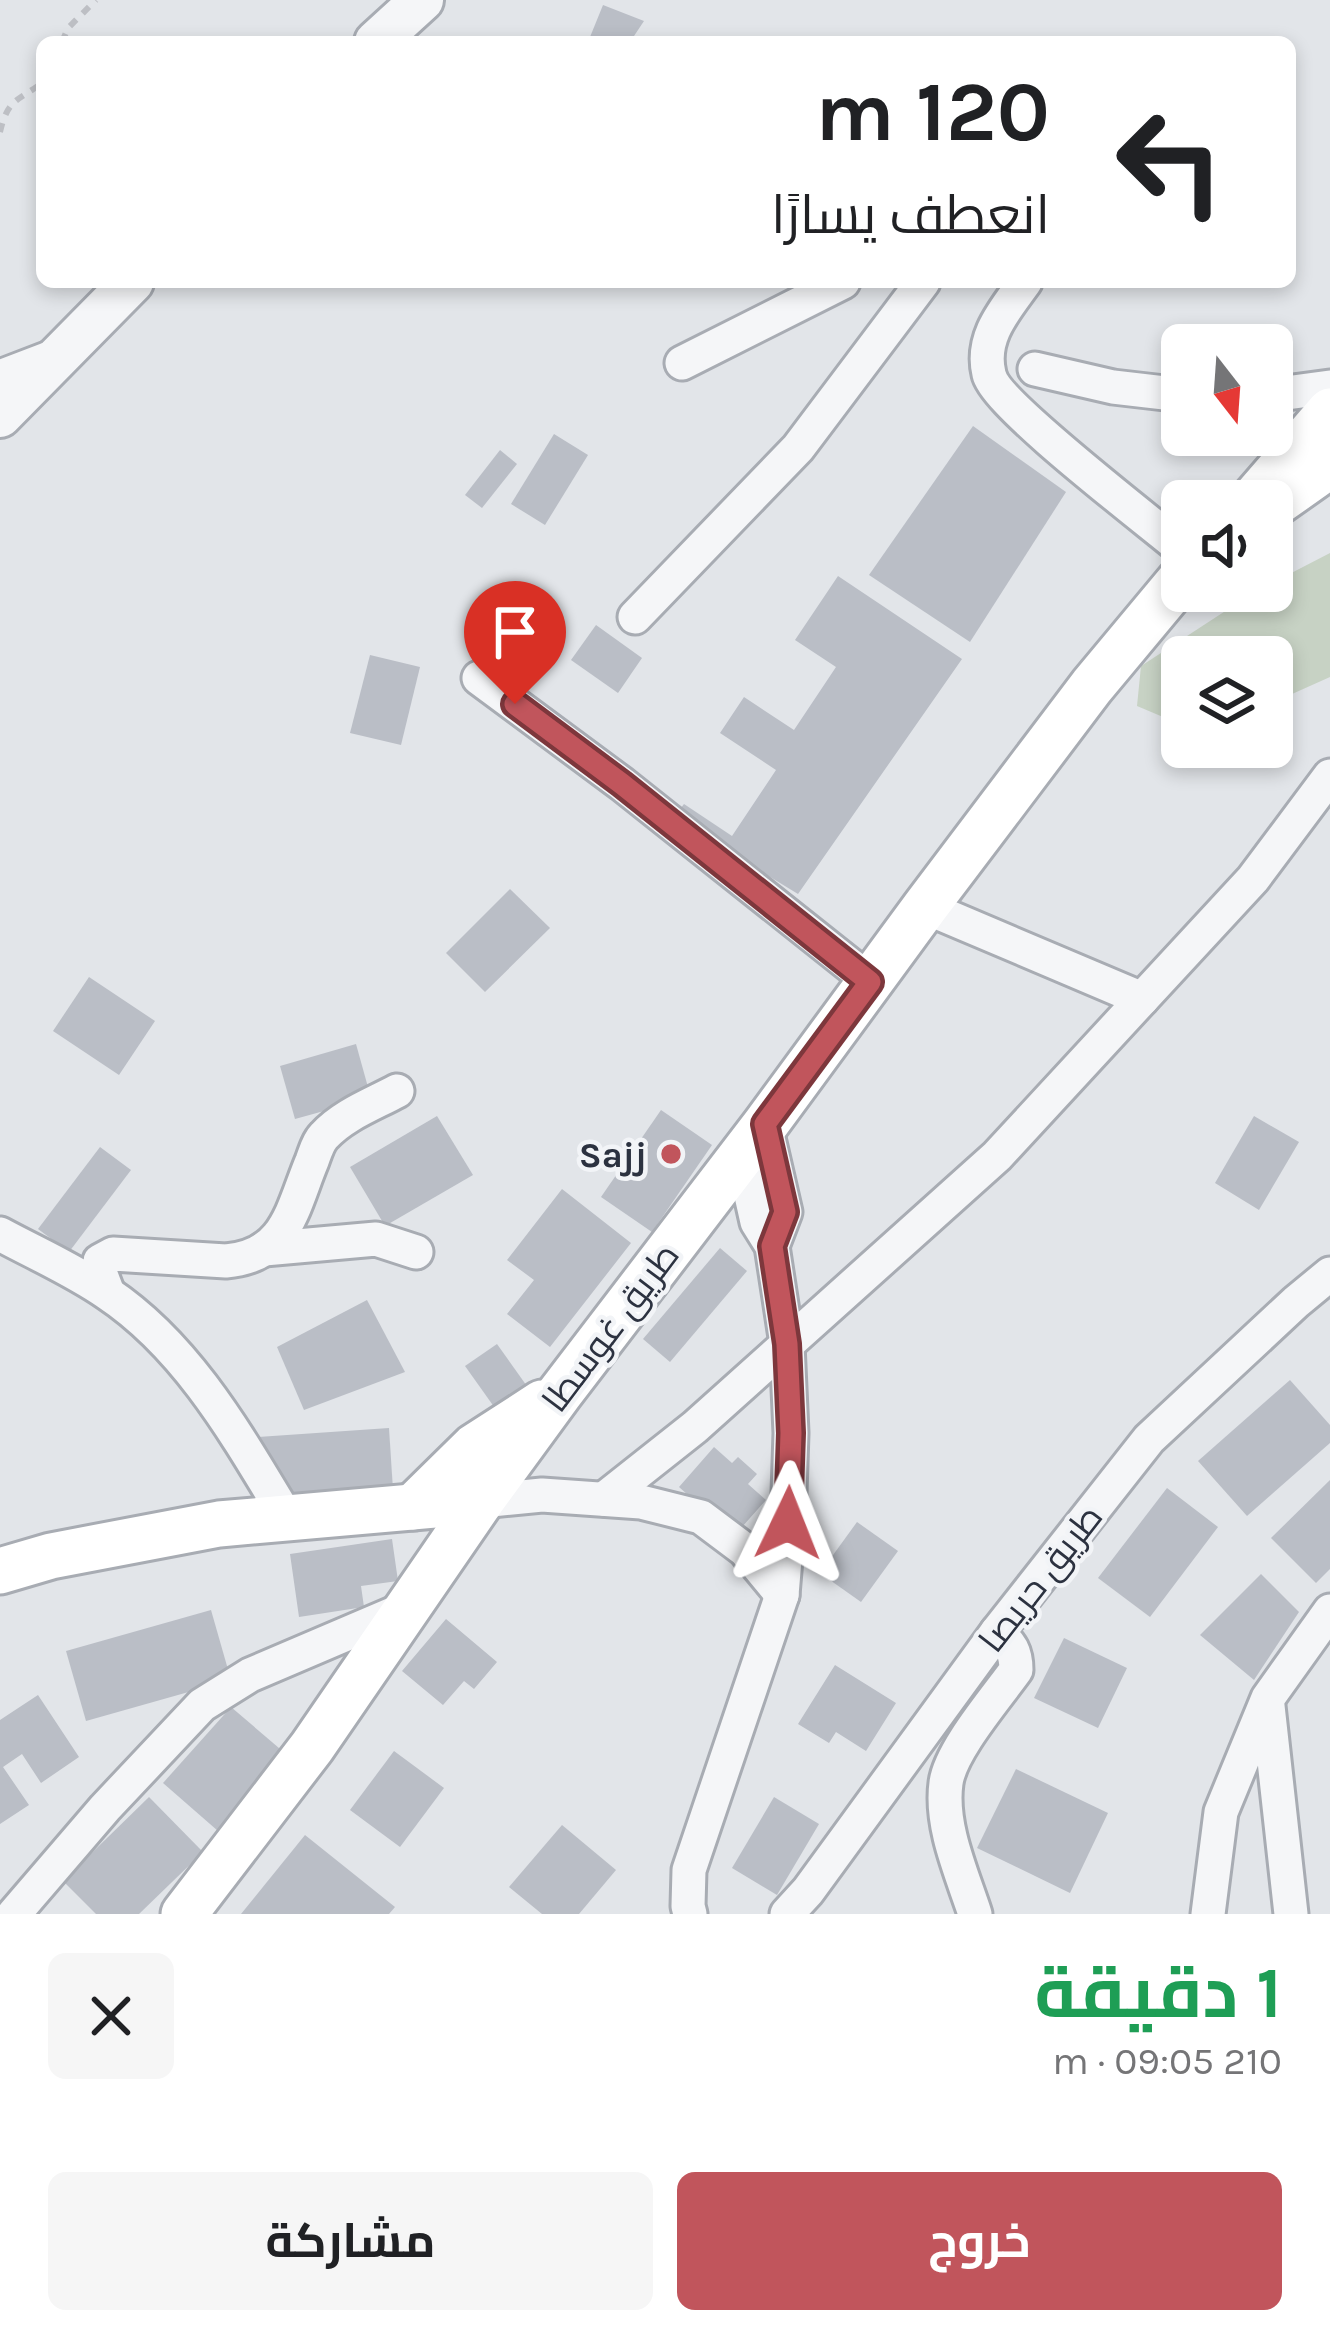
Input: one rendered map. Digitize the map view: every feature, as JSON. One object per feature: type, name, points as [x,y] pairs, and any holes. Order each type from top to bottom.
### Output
[{"type":"main road","points":[[1270,480],[1330,411]]},
{"type":"main road","points":[[1293,491],[1330,465]]},
{"type":"main road","points":[[753,1140],[1092,686],[1161,603]]},
{"type":"main road","name":"طريق غوسطا","points":[[184,1914],[312,1747],[560,1393],[753,1140]]},
{"type":"main road","points":[[412,1507],[474,1447],[560,1393]]},
{"type":"main road","points":[[0,1571],[51,1556],[219,1524],[481,1501]]},
{"type":"street","points":[[383,36],[422,0]]},
{"type":"street","points":[[0,416],[126,288]]},
{"type":"street","points":[[682,363],[831,288]]},
{"type":"street","points":[[635,617],[798,448],[918,288]]},
{"type":"street","points":[[1021,288],[990,332],[988,376],[1014,410],[1161,532]]},
{"type":"street","points":[[0,376],[63,353]]},
{"type":"street","points":[[1035,369],[1161,393]]},
{"type":"street","points":[[1293,392],[1330,387]]},
{"type":"street","points":[[479,678],[622,784],[870,982]]},
{"type":"street","points":[[604,1499],[695,1427],[998,1156],[1252,879],[1330,776]]},
{"type":"street","points":[[925,907],[1142,999]]},
{"type":"street","points":[[265,1250],[282,1235],[321,1138],[350,1115],[397,1091]]},
{"type":"street","points":[[690,1914],[689,1870],[782,1595],[791,1433],[787,1344],[772,1246],[758,1222],[753,1140]]},
{"type":"street","points":[[0,1234],[108,1293],[163,1340],[201,1383],[287,1518]]},
{"type":"street","points":[[108,1293],[100,1262],[112,1255],[226,1261],[265,1250],[376,1239],[416,1252]]},
{"type":"street","name":"طريق حريصا","points":[[787,1914],[1149,1438],[1330,1274]]},
{"type":"street","points":[[481,1501],[542,1495],[604,1499],[700,1516],[745,1550],[782,1595]]},
{"type":"street","points":[[14,1914],[202,1706],[250,1676],[407,1608]]},
{"type":"street","points":[[1208,1914],[1221,1812],[1268,1698],[1330,1611]]},
{"type":"street","points":[[975,1914],[948,1828],[946,1783],[956,1755],[1016,1670],[1016,1654],[997,1632]]},
{"type":"street","points":[[1268,1698],[1292,1914]]},
{"type":"path","points":[[65,36],[96,0]]},
{"type":"path","points":[[0,132],[10,105],[36,86]]},
{"type":"green space","points":[[1330,553],[1330,677],[1293,694],[1293,636],[1187,636],[1224,612],[1293,612],[1293,572]]},
{"type":"green space","points":[[1161,653],[1161,716],[1137,706],[1141,666]]},
{"type":"building","points":[[603,5],[644,21],[634,36],[590,36]]},
{"type":"building","points":[[973,426],[1066,492],[970,642],[869,575]]},
{"type":"building","points":[[554,434],[588,455],[545,525],[511,504]]},
{"type":"building","points":[[500,450],[517,464],[482,508],[465,495]]},
{"type":"building","points":[[838,576],[962,659],[798,894],[673,818],[684,804],[732,836],[776,770],[720,733],[744,697],[794,730],[836,667],[795,640]]},
{"type":"building","points":[[596,625],[642,658],[618,693],[571,660]]},
{"type":"building","points":[[370,655],[420,667],[401,745],[350,733]]},
{"type":"building","points":[[510,889],[550,928],[485,992],[446,953]]},
{"type":"building","points":[[89,977],[155,1021],[119,1075],[53,1031]]},
{"type":"building","points":[[356,1044],[371,1098],[295,1119],[280,1066]]},
{"type":"building","points":[[661,1110],[712,1145],[652,1232],[601,1197]]},
{"type":"building","points":[[437,1116],[473,1175],[385,1226],[350,1167]]},
{"type":"building","points":[[1254,1116],[1299,1142],[1259,1210],[1215,1183]]},
{"type":"building","points":[[100,1147],[131,1170],[69,1252],[38,1229]]},
{"type":"building","points":[[562,1189],[631,1243],[550,1347],[507,1314],[534,1280],[507,1260]]},
{"type":"building","points":[[720,1248],[747,1271],[670,1362],[643,1339]]},
{"type":"building","points":[[367,1300],[405,1372],[304,1410],[277,1347]]},
{"type":"building","points":[[497,1344],[529,1389],[497,1411],[465,1366]]},
{"type":"building","points":[[1290,1380],[1330,1425],[1330,1443],[1247,1516],[1198,1461]]},
{"type":"building","points":[[389,1428],[393,1490],[290,1497],[258,1437]]},
{"type":"building","points":[[714,1447],[732,1463],[738,1457],[757,1474],[748,1484],[766,1500],[734,1536],[679,1487]]},
{"type":"building","points":[[1330,1480],[1330,1569],[1316,1583],[1271,1538]]},
{"type":"building","points":[[1167,1488],[1218,1527],[1150,1617],[1098,1578]]},
{"type":"building","points":[[857,1522],[898,1551],[861,1602],[820,1573]]},
{"type":"building","points":[[392,1539],[398,1581],[361,1586],[364,1607],[299,1617],[290,1554]]},
{"type":"building","points":[[1261,1574],[1299,1612],[1254,1680],[1200,1635]]},
{"type":"building","points":[[211,1610],[231,1680],[86,1721],[66,1651]]},
{"type":"building","points":[[446,1619],[497,1662],[474,1689],[464,1681],[443,1705],[402,1671]]},
{"type":"building","points":[[1064,1638],[1127,1668],[1098,1728],[1034,1698]]},
{"type":"building","points":[[835,1665],[896,1703],[866,1751],[836,1732],[829,1743],[798,1724]]},
{"type":"building","points":[[38,1695],[79,1757],[41,1783],[22,1754],[3,1767],[29,1805],[0,1824],[0,1720]]},
{"type":"building","points":[[231,1707],[286,1754],[218,1831],[163,1783]]},
{"type":"building","points":[[394,1751],[444,1788],[400,1847],[350,1810]]},
{"type":"building","points":[[1016,1769],[1108,1813],[1070,1893],[977,1848]]},
{"type":"building","points":[[149,1797],[203,1852],[139,1914],[96,1914],[63,1881]]},
{"type":"building","points":[[774,1797],[819,1824],[777,1895],[732,1868]]},
{"type":"building","points":[[562,1825],[616,1870],[579,1914],[542,1914],[509,1887]]},
{"type":"building","points":[[305,1835],[395,1907],[389,1914],[241,1914]]},
{"type":"place","name":"Sajj","points":[[671,1154]]},
{"type":"route","points":[[515,704],[870,982],[765,1124],[785,1212],[772,1246],[787,1344],[788,1523]]}]
